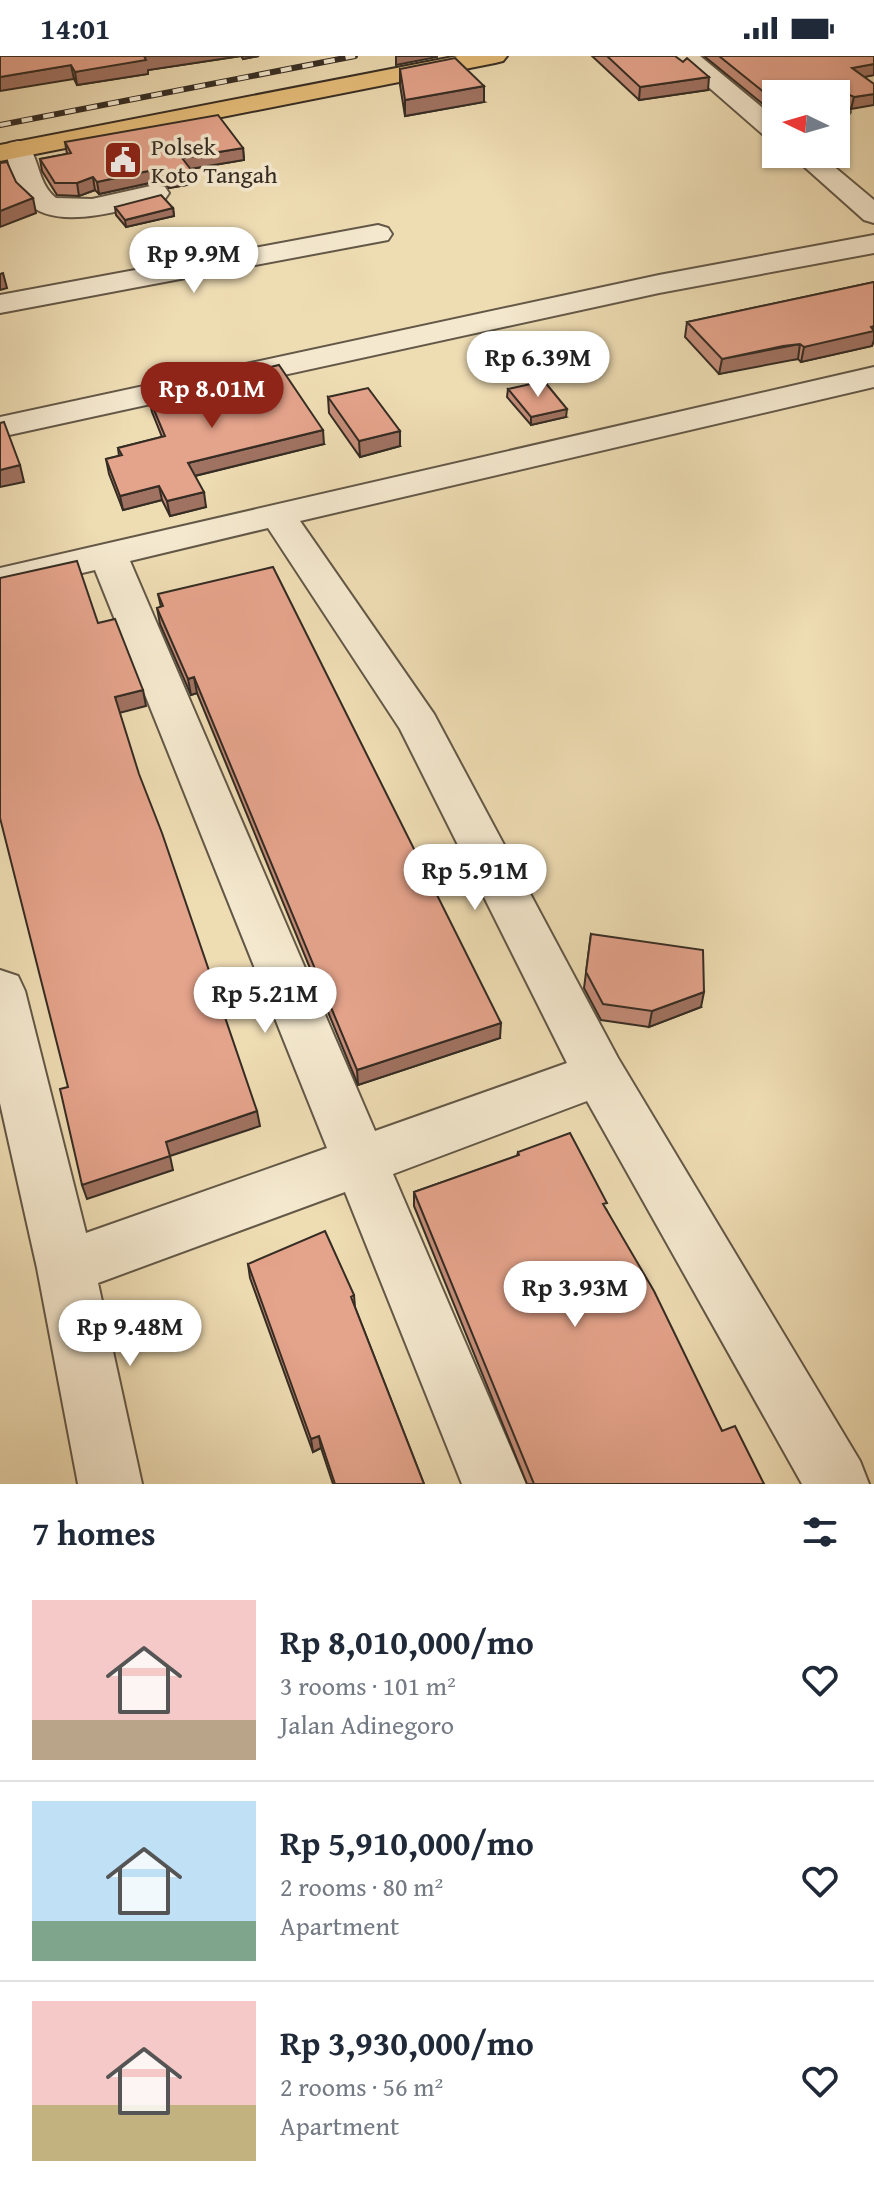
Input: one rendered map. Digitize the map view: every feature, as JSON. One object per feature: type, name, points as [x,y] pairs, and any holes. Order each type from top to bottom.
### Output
[{"type":"highway","points":[[6,146],[409,56]]},
{"type":"highway","points":[[6,146],[495,56]]},
{"type":"street","points":[[685,56],[762,117]]},
{"type":"street","points":[[6,146],[35,195],[54,209],[72,210],[155,193]]},
{"type":"street","points":[[820,168],[874,214]]},
{"type":"street","points":[[0,304],[378,234]]},
{"type":"street","points":[[0,427],[659,284],[874,244]]},
{"type":"street","points":[[0,580],[874,377]]},
{"type":"street","points":[[278,515],[419,725],[599,1074],[837,1484]]},
{"type":"street","points":[[109,556],[494,1484]]},
{"type":"street","points":[[0,991],[66,1268],[110,1484]]},
{"type":"street","points":[[66,1268],[599,1074]]},
{"type":"building","points":[[0,56],[144,56],[146,60],[75,72],[71,65],[0,77]]},
{"type":"building","points":[[607,56],[675,56],[683,62],[687,58],[709,77],[640,87]]},
{"type":"building","points":[[719,56],[874,56],[874,64],[852,68],[874,84],[874,94],[850,95],[850,80],[762,80],[762,91]]},
{"type":"building","points":[[455,58],[484,86],[405,100],[400,69]]},
{"type":"building","points":[[218,115],[243,148],[182,158],[192,171],[168,176],[153,170],[97,182],[93,177],[77,183],[55,183],[40,159],[71,153],[65,142]]},
{"type":"building","points":[[0,162],[7,162],[16,182],[33,198],[0,211]]},
{"type":"building","points":[[161,195],[173,208],[125,220],[115,207]]},
{"type":"building","points":[[874,282],[874,326],[871,327],[874,331],[804,347],[800,344],[783,346],[722,359],[687,322]]},
{"type":"building","points":[[279,365],[323,430],[188,463],[204,492],[167,501],[159,486],[120,496],[106,459],[122,455],[118,448],[165,436],[149,398],[236,381],[233,376]]},
{"type":"building","points":[[544,381],[567,409],[531,417],[508,389]]},
{"type":"building","points":[[368,388],[400,431],[359,441],[328,397]]},
{"type":"building","points":[[4,422],[20,465],[0,470],[0,423]]},
{"type":"building","points":[[77,561],[98,623],[115,619],[143,690],[115,697],[257,1111],[166,1142],[170,1156],[82,1185],[60,1089],[68,1087],[0,818],[0,578]]},
{"type":"building","points":[[273,567],[501,1023],[357,1070],[194,677],[188,679],[157,608],[163,606],[158,594]]},
{"type":"building","points":[[591,934],[703,950],[704,992],[652,1011],[603,1004],[586,972]]},
{"type":"building","points":[[570,1133],[607,1203],[603,1204],[654,1291],[722,1431],[735,1426],[764,1484],[534,1484],[414,1192],[519,1155],[518,1152]]},
{"type":"building","points":[[325,1231],[354,1295],[351,1297],[424,1484],[335,1484],[319,1436],[311,1439],[248,1264]]},
{"type":"railway","points":[[0,125],[355,56]]},
{"type":"place","name":"Polsek Koto Tangah","points":[[123,160]]}]
